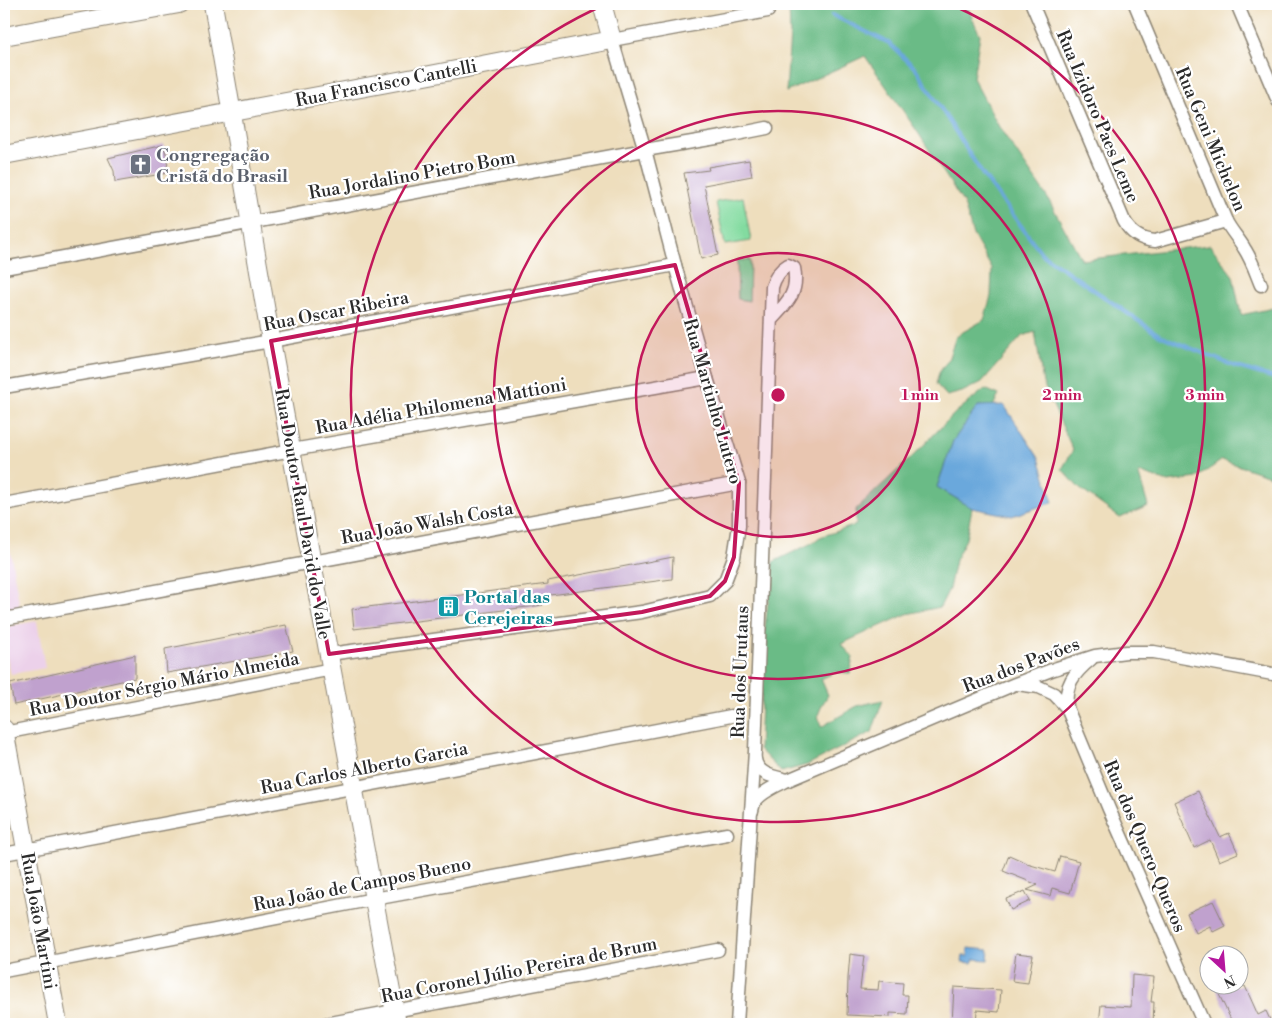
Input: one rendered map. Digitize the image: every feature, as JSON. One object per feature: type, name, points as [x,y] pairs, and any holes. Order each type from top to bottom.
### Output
[{"type":"street","points":[[4,36],[179,4]]},
{"type":"street","name":"Rua Doutor Raul David do Valle","points":[[213,4],[271,341],[396,1018]]},
{"type":"street","name":"Rua Martinho Lutero","points":[[330,662],[642,612],[710,596],[725,581],[734,557],[739,526],[739,483],[707,378],[602,4]]},
{"type":"street","name":"Rua Izidoro Paes Leme","points":[[1032,4],[1124,221],[1130,230],[1139,237],[1161,240],[1226,221]]},
{"type":"street","name":"Rua Geni Michelon","points":[[1135,4],[1226,221],[1251,259],[1261,285]]},
{"type":"street","points":[[1237,4],[1278,101]]},
{"type":"street","name":"Rua Francisco Cantelli","points":[[4,154],[768,11]]},
{"type":"street","name":"Rua Jordalino Pietro Bom","points":[[4,268],[768,128]]},
{"type":"street","name":"Rua Oscar Ribeira","points":[[4,387],[271,341],[675,265]]},
{"type":"street","name":"Rua dos Urutaus","points":[[737,1024],[754,751],[771,320]]},
{"type":"street","name":"Rua Adélia Philomena Mattioni","points":[[4,504],[292,450],[707,378]]},
{"type":"street","name":"Rua João Walsh Costa","points":[[4,619],[739,483]]},
{"type":"street","name":"Rua dos Pavões","points":[[749,820],[754,803],[763,793],[775,786],[1015,684],[1095,656],[1126,652],[1154,652],[1278,675]]},
{"type":"street","points":[[1067,708],[1067,694],[1072,678],[1095,656]]},
{"type":"street","name":"Rua Doutor Sérgio Mário Almeida","points":[[4,733],[330,662]]},
{"type":"street","name":"Rua dos Quero-Queros","points":[[1015,684],[1039,687],[1054,694],[1067,708],[1109,809],[1204,1024]]},
{"type":"street","name":"Rua Carlos Alberto Garcia","points":[[4,854],[731,716]]},
{"type":"street","name":"Rua João Martini","points":[[4,729],[58,1024]]},
{"type":"street","points":[[754,751],[756,765],[762,772],[772,777],[788,780]]},
{"type":"street","name":"Rua João de Campos Bueno","points":[[4,971],[374,899],[727,834]]},
{"type":"street","name":"Rua Coronel Júlio Pereira de Brum","points":[[325,1024],[396,1018],[718,950]]},
{"type":"highlighted area","points":[[675,265],[739,483],[734,557],[725,581],[710,596],[642,612],[329,654],[271,341]]},
{"type":"shaded area","points":[[4,515],[20,608],[4,610]]},
{"type":"shaded area","points":[[37,621],[45,668],[11,674],[4,646],[4,627]]},
{"type":"green space","points":[[789,4],[966,4],[980,35],[973,78],[999,127],[1047,197],[1082,260],[1210,245],[1233,276],[1241,315],[1278,307],[1278,481],[1270,476],[1222,460],[1197,478],[1168,482],[1138,472],[1148,506],[1120,518],[1079,488],[1062,469],[1073,450],[1043,383],[1035,332],[1022,336],[982,382],[962,392],[947,396],[936,384],[939,373],[948,360],[956,336],[984,320],[991,296],[992,269],[973,235],[964,204],[917,131],[865,56],[786,92],[790,34]]},
{"type":"green space","points":[[743,197],[751,241],[725,245],[716,202]]},
{"type":"green space","points":[[737,260],[750,260],[749,301],[738,299]]},
{"type":"green space","points":[[985,389],[999,395],[993,406],[978,406],[953,441],[937,487],[972,508],[966,539],[955,560],[949,589],[940,607],[907,614],[841,644],[853,657],[850,673],[835,672],[821,679],[828,695],[818,715],[821,727],[857,706],[883,700],[872,732],[807,765],[781,772],[759,749],[764,636],[773,562],[812,543],[820,537],[856,525],[856,509],[914,455],[955,413]]},
{"type":"water","points":[[1004,405],[1039,458],[1053,502],[1012,516],[972,508],[937,487],[953,441],[978,406]]},
{"type":"water","points":[[968,948],[989,950],[988,960],[974,959],[972,963],[962,962],[963,956],[968,956]]},
{"type":"building","name":"Congregação Cristã do Brasil","points":[[163,145],[167,156],[168,173],[115,182],[114,171],[108,158]]},
{"type":"building","points":[[749,160],[752,176],[704,185],[718,255],[701,259],[684,173],[709,170],[708,167]]},
{"type":"building","name":"Portal das Cerejeiras","points":[[673,557],[672,579],[543,596],[543,605],[354,629],[352,609],[548,584],[548,581]]},
{"type":"building","points":[[286,625],[293,651],[167,673],[165,649]]},
{"type":"building","points":[[135,655],[135,678],[14,705],[10,684]]},
{"type":"building","points":[[1198,791],[1220,837],[1229,833],[1238,853],[1219,861],[1210,840],[1194,848],[1174,802]]},
{"type":"building","points":[[1009,855],[1027,864],[1055,872],[1060,856],[1079,861],[1070,893],[1052,888],[1050,896],[1027,890],[1038,885],[1003,871]]},
{"type":"building","points":[[1025,891],[1030,901],[1011,910],[1006,899]]},
{"type":"building","points":[[1213,901],[1225,926],[1213,932],[1210,926],[1196,933],[1187,913]]},
{"type":"building","points":[[1016,953],[1033,955],[1028,983],[1012,981]]},
{"type":"building","points":[[850,954],[864,956],[860,989],[878,990],[879,981],[903,983],[902,995],[908,995],[907,1014],[890,1013],[890,1017],[847,1015]]},
{"type":"building","points":[[1132,975],[1154,977],[1151,1002],[1154,1002],[1153,1024],[1099,1024],[1101,1005],[1131,1007]]},
{"type":"building","points":[[954,987],[1001,990],[999,1012],[977,1010],[976,1024],[952,1023]]},
{"type":"building","points":[[1220,996],[1249,996],[1258,1015],[1266,1011],[1272,1024],[1233,1024]]},
{"type":"waterway","points":[[832,15],[889,43],[916,69],[983,175],[1042,254],[1159,335],[1234,366],[1278,379]]},
{"type":"place","name":"Congregação Cristã do Brasil","points":[[140,165]]},
{"type":"place","name":"Portal das Cerejeiras","points":[[448,607]]}]
